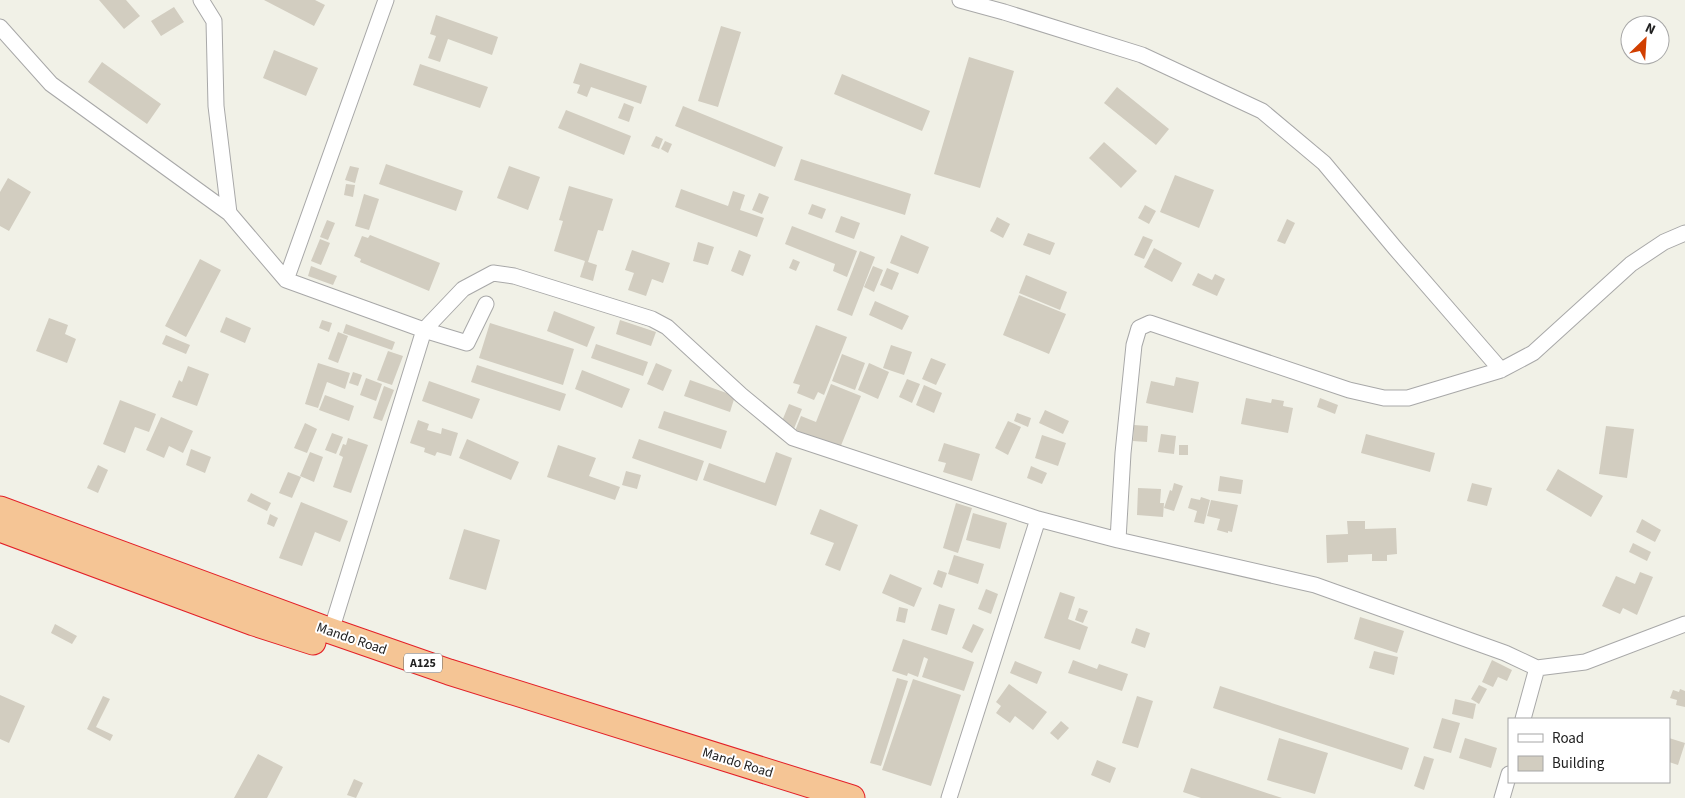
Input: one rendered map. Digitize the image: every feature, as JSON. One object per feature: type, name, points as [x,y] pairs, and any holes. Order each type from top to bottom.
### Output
[{"type":"highway","name":"Mando Road","points":[[0,509],[331,631],[458,675],[852,798]]},
{"type":"highway","name":"Mando Road","points":[[0,529],[254,623],[795,798]]},
{"type":"street","points":[[201,0],[214,21],[216,106],[229,213]]},
{"type":"street","points":[[286,280],[386,0]]},
{"type":"street","points":[[960,0],[1142,55],[1262,111],[1324,163],[1501,370]]},
{"type":"street","points":[[0,27],[51,84],[229,213],[286,280],[424,330],[467,343],[486,304]]},
{"type":"street","points":[[1118,540],[1122,453],[1134,345],[1139,328],[1150,323],[1349,390],[1384,398],[1408,398],[1501,370],[1533,353],[1631,264],[1664,242],[1685,233]]},
{"type":"street","points":[[331,631],[424,330],[462,289],[493,273],[514,276],[652,319],[667,327],[741,396],[793,438],[1038,518],[1118,540],[1315,585],[1505,652],[1537,668],[1585,662],[1685,624]]},
{"type":"street","points":[[949,798],[1038,518]]},
{"type":"street","points":[[1523,718],[1537,668]]},
{"type":"street","points":[[1502,798],[1508,777]]},
{"type":"building","points":[[99,0],[126,0],[140,16],[124,29]]},
{"type":"building","points":[[264,0],[315,0],[325,5],[314,26]]},
{"type":"building","points":[[174,7],[184,22],[161,36],[151,21]]},
{"type":"building","points":[[436,15],[498,37],[492,55],[448,39],[440,62],[428,58],[436,36],[430,34]]},
{"type":"building","points":[[721,26],[741,32],[718,107],[698,101]]},
{"type":"building","points":[[274,50],[318,68],[306,96],[263,78]]},
{"type":"building","points":[[969,57],[1014,71],[980,188],[934,174]]},
{"type":"building","points":[[102,62],[161,104],[147,124],[88,82]]},
{"type":"building","points":[[580,63],[647,86],[641,104],[591,87],[587,97],[577,93],[580,85],[573,83]]},
{"type":"building","points":[[420,64],[488,87],[480,108],[413,85]]},
{"type":"building","points":[[842,74],[930,111],[922,131],[834,94]]},
{"type":"building","points":[[1117,87],[1169,129],[1156,145],[1104,103]]},
{"type":"building","points":[[624,103],[634,107],[629,122],[618,118]]},
{"type":"building","points":[[683,106],[783,147],[775,167],[675,126]]},
{"type":"building","points":[[566,110],[631,136],[624,155],[558,128]]},
{"type":"building","points":[[656,136],[663,139],[659,149],[651,146]]},
{"type":"building","points":[[665,141],[672,144],[668,153],[661,149]]},
{"type":"building","points":[[1104,142],[1137,171],[1121,188],[1089,158]]},
{"type":"building","points":[[801,159],[911,194],[905,215],[794,180]]},
{"type":"building","points":[[386,164],[463,191],[456,211],[379,184]]},
{"type":"building","points":[[350,166],[359,168],[355,183],[345,180]]},
{"type":"building","points":[[509,166],[540,177],[528,210],[497,198]]},
{"type":"building","points":[[1175,175],[1214,190],[1199,228],[1160,212]]},
{"type":"building","points":[[8,178],[31,192],[9,231],[0,226],[0,192]]},
{"type":"building","points":[[346,184],[355,185],[353,197],[344,195]]},
{"type":"building","points":[[569,186],[613,199],[603,231],[598,230],[588,262],[597,265],[593,281],[580,277],[585,261],[554,251],[563,221],[559,220]]},
{"type":"building","points":[[681,189],[728,206],[733,191],[745,195],[740,210],[764,218],[757,237],[675,207]]},
{"type":"building","points":[[759,193],[769,197],[762,214],[752,210]]},
{"type":"building","points":[[364,194],[379,199],[369,230],[355,226]]},
{"type":"building","points":[[812,204],[826,209],[822,219],[808,214]]},
{"type":"building","points":[[1145,205],[1156,211],[1149,224],[1138,218]]},
{"type":"building","points":[[841,216],[860,223],[854,239],[835,232]]},
{"type":"building","points":[[997,217],[1010,224],[1003,238],[990,231]]},
{"type":"building","points":[[1287,219],[1295,223],[1285,244],[1277,241]]},
{"type":"building","points":[[327,220],[335,223],[328,240],[320,237]]},
{"type":"building","points":[[792,226],[857,251],[847,277],[833,271],[835,264],[785,244]]},
{"type":"building","points":[[1028,233],[1055,243],[1050,255],[1023,245]]},
{"type":"building","points":[[370,235],[440,263],[429,291],[360,262],[361,259],[354,256],[362,236],[368,238]]},
{"type":"building","points":[[901,235],[929,247],[918,274],[890,263]]},
{"type":"building","points":[[1143,236],[1153,240],[1144,259],[1134,255]]},
{"type":"building","points":[[320,239],[330,243],[321,265],[311,261]]},
{"type":"building","points":[[698,242],[714,247],[708,265],[693,261]]},
{"type":"building","points":[[1154,248],[1182,263],[1172,282],[1144,267]]},
{"type":"building","points":[[632,250],[670,263],[663,283],[652,279],[646,296],[628,290],[634,273],[625,270]]},
{"type":"building","points":[[739,250],[751,255],[743,276],[731,271]]},
{"type":"building","points":[[860,251],[875,257],[852,316],[837,310]]},
{"type":"building","points":[[200,259],[221,270],[186,337],[165,326]]},
{"type":"building","points":[[793,259],[800,262],[796,271],[789,268]]},
{"type":"building","points":[[311,266],[337,276],[333,285],[308,276]]},
{"type":"building","points":[[873,266],[883,270],[874,292],[864,287]]},
{"type":"building","points":[[887,268],[899,273],[892,290],[880,285]]},
{"type":"building","points":[[1198,273],[1212,280],[1215,274],[1225,279],[1217,296],[1192,285]]},
{"type":"building","points":[[1026,275],[1067,292],[1060,310],[1019,293]]},
{"type":"building","points":[[1019,295],[1066,314],[1049,354],[1003,335]]},
{"type":"building","points":[[875,301],[909,316],[902,330],[869,315]]},
{"type":"building","points":[[554,311],[595,327],[587,347],[547,331]]},
{"type":"building","points":[[226,317],[251,328],[245,343],[220,332]]},
{"type":"building","points":[[49,318],[68,325],[65,334],[76,339],[67,363],[36,351]]},
{"type":"building","points":[[322,320],[332,323],[329,332],[319,328]]},
{"type":"building","points":[[620,320],[656,332],[651,346],[616,334]]},
{"type":"building","points":[[490,323],[574,349],[563,385],[479,358]]},
{"type":"building","points":[[346,324],[395,342],[392,350],[343,333]]},
{"type":"building","points":[[816,325],[847,337],[824,395],[818,392],[814,400],[797,393],[800,385],[793,383]]},
{"type":"building","points":[[338,332],[348,336],[338,363],[328,359]]},
{"type":"building","points":[[166,335],[190,345],[186,354],[162,344]]},
{"type":"building","points":[[596,344],[648,362],[643,376],[591,358]]},
{"type":"building","points":[[891,345],[912,352],[904,375],[883,368]]},
{"type":"building","points":[[388,351],[403,356],[392,385],[377,380]]},
{"type":"building","points":[[842,354],[865,363],[855,390],[832,381]]},
{"type":"building","points":[[931,358],[946,364],[936,385],[922,379]]},
{"type":"building","points":[[318,363],[350,373],[345,389],[327,382],[318,408],[305,404]]},
{"type":"building","points":[[656,363],[672,370],[663,391],[647,384]]},
{"type":"building","points":[[869,363],[889,372],[878,399],[858,390]]},
{"type":"building","points":[[477,365],[566,394],[560,411],[471,382]]},
{"type":"building","points":[[188,366],[209,374],[197,406],[172,397],[179,380],[182,382]]},
{"type":"building","points":[[582,370],[630,389],[622,408],[575,389]]},
{"type":"building","points":[[353,372],[362,375],[358,386],[349,383]]},
{"type":"building","points":[[1176,377],[1199,382],[1193,413],[1146,403],[1151,381],[1174,386]]},
{"type":"building","points":[[366,378],[382,384],[376,401],[360,395]]},
{"type":"building","points":[[907,379],[920,384],[912,403],[899,397]]},
{"type":"building","points":[[690,380],[735,396],[730,412],[684,396]]},
{"type":"building","points":[[429,381],[480,399],[472,419],[422,401]]},
{"type":"building","points":[[831,384],[861,396],[840,448],[795,431],[801,416],[816,422]]},
{"type":"building","points":[[924,385],[942,393],[934,413],[916,405]]},
{"type":"building","points":[[384,386],[394,390],[382,421],[373,418]]},
{"type":"building","points":[[325,395],[354,406],[349,421],[319,410]]},
{"type":"building","points":[[1246,398],[1271,403],[1272,399],[1284,401],[1283,406],[1293,408],[1288,433],[1241,424]]},
{"type":"building","points":[[1320,398],[1338,405],[1335,414],[1317,407]]},
{"type":"building","points":[[120,400],[156,414],[149,432],[135,427],[125,453],[103,444]]},
{"type":"building","points":[[789,404],[802,409],[793,431],[780,426]]},
{"type":"building","points":[[1045,410],[1069,421],[1063,434],[1039,423]]},
{"type":"building","points":[[664,411],[727,431],[721,449],[658,428]]},
{"type":"building","points":[[1017,413],[1031,418],[1028,427],[1014,421]]},
{"type":"building","points":[[161,417],[193,431],[183,453],[169,446],[164,458],[146,450]]},
{"type":"building","points":[[418,420],[429,424],[427,430],[441,434],[442,428],[458,433],[451,456],[437,452],[435,456],[424,452],[425,448],[410,443]]},
{"type":"building","points":[[1008,421],[1021,427],[1008,455],[995,448]]},
{"type":"building","points":[[305,423],[317,429],[307,453],[294,448]]},
{"type":"building","points":[[1134,425],[1148,426],[1147,442],[1133,441]]},
{"type":"building","points":[[1606,426],[1634,429],[1627,478],[1599,474]]},
{"type":"building","points":[[332,433],[343,437],[336,454],[325,450]]},
{"type":"building","points":[[1161,434],[1176,436],[1174,454],[1158,452]]},
{"type":"building","points":[[1366,434],[1435,453],[1430,472],[1361,453]]},
{"type":"building","points":[[1042,435],[1066,443],[1058,466],[1035,458]]},
{"type":"building","points":[[348,438],[368,445],[351,493],[333,487],[343,457],[339,455],[343,444],[346,445]]},
{"type":"building","points":[[467,439],[519,462],[511,480],[459,458]]},
{"type":"building","points":[[639,439],[704,461],[697,481],[632,458]]},
{"type":"building","points":[[944,443],[980,454],[972,481],[943,472],[946,463],[938,461]]},
{"type":"building","points":[[558,445],[596,458],[589,476],[620,487],[615,500],[547,477]]},
{"type":"building","points":[[1179,445],[1188,445],[1188,455],[1179,455]]},
{"type":"building","points":[[191,449],[211,457],[205,473],[186,465]]},
{"type":"building","points":[[310,452],[323,457],[314,482],[300,476]]},
{"type":"building","points":[[776,452],[792,458],[776,506],[703,480],[709,463],[765,483]]},
{"type":"building","points":[[98,465],[108,470],[98,493],[87,488]]},
{"type":"building","points":[[1031,466],[1047,473],[1042,484],[1027,478]]},
{"type":"building","points":[[1558,469],[1603,496],[1591,517],[1546,490]]},
{"type":"building","points":[[626,471],[641,475],[637,489],[622,485]]},
{"type":"building","points":[[288,472],[301,477],[292,498],[279,493]]},
{"type":"building","points":[[1220,476],[1243,480],[1241,494],[1218,491]]},
{"type":"building","points":[[1174,483],[1183,486],[1174,511],[1164,508]]},
{"type":"building","points":[[1472,483],[1492,488],[1487,506],[1467,501]]},
{"type":"building","points":[[1138,488],[1161,489],[1160,503],[1164,503],[1163,517],[1137,515]]},
{"type":"building","points":[[251,493],[271,503],[267,511],[247,501]]},
{"type":"building","points":[[1201,497],[1210,500],[1204,524],[1194,522],[1197,511],[1188,508],[1191,498],[1200,500]]},
{"type":"building","points":[[1211,500],[1238,505],[1232,532],[1228,531],[1228,533],[1217,530],[1220,519],[1207,516]]},
{"type":"building","points":[[301,502],[348,521],[340,542],[315,532],[302,566],[279,558]]},
{"type":"building","points":[[956,503],[972,508],[958,553],[943,548]]},
{"type":"building","points":[[820,509],[858,525],[840,571],[825,565],[834,543],[810,534]]},
{"type":"building","points":[[973,513],[1007,523],[1000,549],[966,540]]},
{"type":"building","points":[[270,514],[278,518],[274,527],[267,524]]},
{"type":"building","points":[[1642,519],[1661,530],[1655,542],[1636,532]]},
{"type":"building","points":[[1347,521],[1365,521],[1365,529],[1396,528],[1397,554],[1387,555],[1387,561],[1372,561],[1372,554],[1348,555],[1348,562],[1327,563],[1326,535],[1348,534]]},
{"type":"building","points":[[464,529],[500,540],[486,590],[449,579]]},
{"type":"building","points":[[1633,543],[1651,552],[1647,561],[1629,552]]},
{"type":"building","points":[[954,555],[984,564],[978,584],[948,574]]},
{"type":"building","points":[[938,570],[947,573],[942,588],[933,584]]},
{"type":"building","points":[[1640,572],[1653,577],[1637,615],[1623,608],[1620,614],[1602,606],[1616,576],[1635,584]]},
{"type":"building","points":[[890,574],[922,588],[914,607],[882,593]]},
{"type":"building","points":[[986,589],[998,594],[991,614],[978,609]]},
{"type":"building","points":[[1060,592],[1075,597],[1068,619],[1088,627],[1080,650],[1044,638]]},
{"type":"building","points":[[939,604],[955,609],[947,635],[931,630]]},
{"type":"building","points":[[899,607],[908,609],[905,623],[896,621]]},
{"type":"building","points":[[1079,608],[1088,611],[1083,623],[1075,620]]},
{"type":"building","points":[[1360,617],[1404,631],[1397,653],[1354,639]]},
{"type":"building","points":[[55,624],[77,636],[72,644],[51,633]]},
{"type":"building","points":[[973,624],[984,629],[972,653],[962,648]]},
{"type":"building","points":[[1136,628],[1150,633],[1145,648],[1131,643]]},
{"type":"building","points":[[903,639],[974,662],[964,691],[922,677],[928,659],[924,657],[918,677],[908,673],[907,676],[892,671]]},
{"type":"building","points":[[1374,651],[1398,657],[1394,675],[1369,668]]},
{"type":"building","points":[[1073,660],[1097,669],[1099,664],[1128,674],[1122,691],[1068,673]]},
{"type":"building","points":[[1492,660],[1512,670],[1507,681],[1498,677],[1493,687],[1482,682]]},
{"type":"building","points":[[1015,661],[1042,672],[1037,684],[1010,673]]},
{"type":"building","points":[[897,678],[908,681],[881,766],[870,763]]},
{"type":"building","points":[[913,679],[961,695],[931,786],[882,770]]},
{"type":"building","points":[[1009,684],[1047,712],[1033,730],[1015,716],[1010,723],[996,713],[1001,706],[996,702]]},
{"type":"building","points":[[1479,685],[1487,689],[1479,704],[1471,699]]},
{"type":"building","points":[[1220,686],[1409,748],[1402,770],[1213,708]]},
{"type":"building","points":[[1680,689],[1685,691],[1685,707],[1676,705],[1677,700],[1670,698],[1673,690],[1679,692]]},
{"type":"building","points":[[0,695],[25,706],[9,743],[0,739]]},
{"type":"building","points":[[103,696],[110,699],[96,727],[113,735],[110,741],[87,729]]},
{"type":"building","points":[[1137,696],[1153,701],[1138,748],[1122,743]]},
{"type":"building","points":[[1455,699],[1476,704],[1473,719],[1452,714]]},
{"type":"building","points":[[1442,718],[1460,723],[1451,753],[1433,748]]},
{"type":"building","points":[[1061,721],[1069,728],[1058,740],[1050,733]]},
{"type":"building","points":[[1279,738],[1328,753],[1315,794],[1267,780]]},
{"type":"building","points":[[1465,738],[1497,748],[1491,768],[1459,758]]},
{"type":"building","points":[[1670,738],[1685,743],[1678,765],[1670,762]]},
{"type":"building","points":[[258,754],[283,767],[267,798],[234,798]]},
{"type":"building","points":[[1424,756],[1434,759],[1424,790],[1414,786]]},
{"type":"building","points":[[1097,760],[1116,768],[1110,783],[1091,775]]},
{"type":"building","points":[[1191,768],[1282,798],[1201,798],[1183,792]]},
{"type":"building","points":[[354,779],[363,783],[356,798],[347,795]]}]
